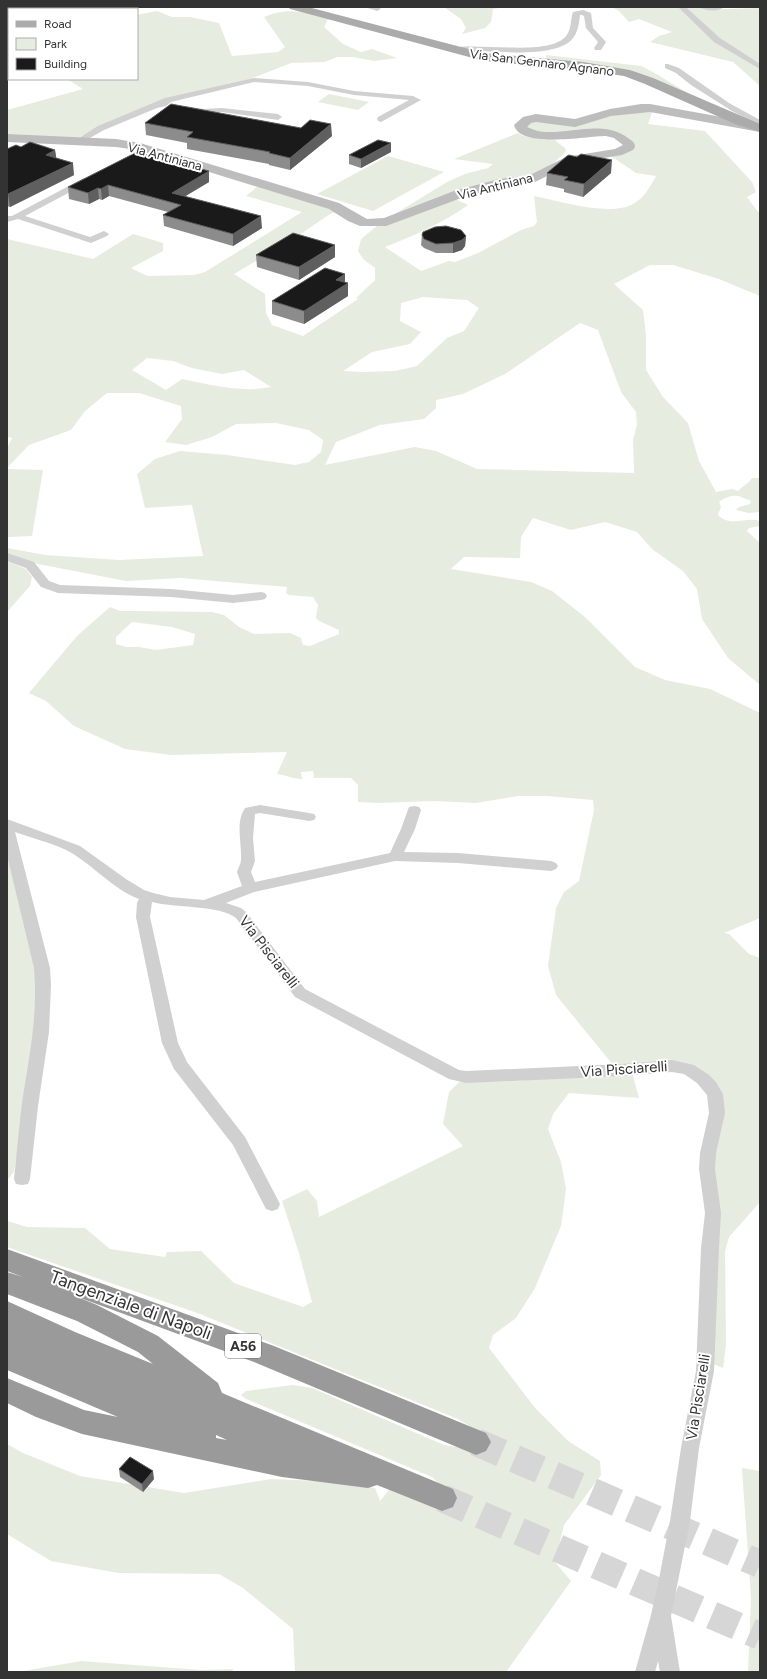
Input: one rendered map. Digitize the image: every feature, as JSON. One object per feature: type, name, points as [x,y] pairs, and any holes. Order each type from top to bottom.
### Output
[{"type":"highway","name":"Tangenziale di Napoli","points":[[7,1260],[264,1354],[476,1442]]},
{"type":"highway","points":[[7,1283],[35,1292],[87,1313],[148,1344],[226,1407]]},
{"type":"highway","points":[[7,1293],[80,1321],[182,1371]]},
{"type":"highway","points":[[7,1302],[46,1317],[148,1364],[226,1407]]},
{"type":"highway","points":[[7,1312],[65,1340],[442,1498]]},
{"type":"highway","points":[[7,1323],[128,1377],[363,1475]]},
{"type":"highway","points":[[7,1336],[333,1471]]},
{"type":"highway","points":[[7,1346],[122,1397],[302,1467]]},
{"type":"highway","points":[[7,1357],[109,1401],[264,1460]]},
{"type":"highway","points":[[7,1368],[34,1382],[112,1414],[227,1453]]},
{"type":"highway","points":[[7,1378],[56,1402],[98,1418],[182,1444]]},
{"type":"highway","points":[[7,1390],[46,1408],[82,1422],[142,1436],[302,1467],[397,1479]]},
{"type":"highway","points":[[7,1401],[43,1418],[75,1427],[142,1436]]},
{"type":"main road","name":"Via San Gennaro Agnano","points":[[294,7],[455,50],[503,60],[583,66],[626,73],[649,81],[740,121],[760,128]]},
{"type":"street","points":[[682,7],[717,40],[760,67]]},
{"type":"street","points":[[703,7],[720,7]]},
{"type":"street","points":[[455,50],[542,49],[559,44],[565,41],[574,30],[576,14],[580,12],[588,15],[587,24],[590,30],[601,39],[602,42],[598,48]]},
{"type":"street","points":[[668,66],[679,70],[689,80],[716,98],[760,124]]},
{"type":"street","name":"Via Antiniana","points":[[78,141],[101,128],[168,100],[254,80],[315,85],[354,93],[413,98],[417,100],[406,104],[381,119]]},
{"type":"street","name":"Via Antiniana","points":[[154,106],[167,104],[204,111],[222,110],[278,117]]},
{"type":"street","name":"Via Antiniana","points":[[7,138],[116,143],[142,152],[334,206],[353,218],[372,223],[386,222],[400,218],[447,198],[476,189],[499,183],[531,179],[570,160],[614,153],[629,147],[629,144],[624,139],[607,133],[598,132],[569,135],[548,135],[527,132],[521,129],[520,125],[527,120],[540,118],[576,123],[610,113],[650,108],[760,128]]},
{"type":"street","points":[[7,219],[18,216],[94,176]]},
{"type":"street","points":[[18,216],[91,240],[104,234]]},
{"type":"street","points":[[7,557],[30,565],[45,584],[58,589],[171,593],[233,599],[261,596]]},
{"type":"street","points":[[250,888],[244,872],[248,862],[246,838],[248,814],[250,811],[260,809],[309,817]]},
{"type":"street","points":[[395,856],[408,829],[414,810]]},
{"type":"street","name":"Via Pisciarelli","points":[[7,823],[56,840],[74,848],[131,889],[147,897],[164,901],[236,910],[295,987],[307,997],[455,1075],[466,1077],[623,1070],[672,1066],[688,1069],[710,1086],[715,1094],[717,1113],[708,1153],[707,1169],[713,1213],[710,1248],[705,1371],[698,1403],[680,1521],[662,1615]]},
{"type":"street","points":[[7,826],[42,968],[44,985],[44,1019],[26,1129],[22,1178]]},
{"type":"street","name":"Via Pisciarelli","points":[[200,905],[223,899],[250,888],[395,856],[458,858],[551,866]]},
{"type":"street","points":[[147,897],[144,903],[142,917],[170,1043],[180,1065],[239,1141],[272,1204]]},
{"type":"street","points":[[645,1672],[662,1615]]},
{"type":"street","points":[[662,1615],[670,1672]]},
{"type":"green space","points":[[444,7],[505,7],[493,9],[491,22],[485,28],[462,34],[466,28],[461,19]]},
{"type":"green space","points":[[611,7],[681,7],[712,37],[760,68],[760,86],[733,62],[650,42],[659,36],[672,32],[639,19],[629,22],[618,10]]},
{"type":"green space","points":[[686,7],[727,9],[760,8],[760,66],[720,38]]},
{"type":"green space","points":[[157,11],[172,17],[190,17],[219,23],[232,56],[278,52],[285,47],[264,17],[289,11],[304,13],[328,19],[324,27],[343,44],[361,52],[372,49],[397,58],[374,61],[353,57],[337,57],[325,62],[291,63],[250,79],[161,100],[77,138],[7,136],[7,110],[83,89],[69,80],[138,80],[138,15]]},
{"type":"green space","points":[[546,55],[641,66],[692,95],[749,120],[651,80],[631,70],[547,61]]},
{"type":"green space","points":[[329,94],[369,102],[358,110],[318,102]]},
{"type":"green space","points":[[653,110],[648,124],[705,131],[752,182],[756,192],[747,197],[758,212],[760,212],[760,296],[719,279],[673,265],[650,265],[614,284],[643,310],[646,336],[646,370],[663,397],[688,423],[699,461],[716,492],[732,489],[738,491],[752,478],[760,478],[760,512],[749,513],[736,510],[739,507],[750,504],[751,501],[742,497],[732,496],[719,502],[721,508],[718,515],[728,521],[760,521],[760,526],[749,528],[747,531],[760,543],[760,685],[728,658],[702,619],[697,589],[683,571],[652,549],[637,532],[605,522],[571,530],[533,518],[521,537],[520,558],[464,557],[451,569],[531,582],[552,591],[585,617],[635,667],[665,680],[710,689],[760,713],[760,918],[724,933],[729,934],[749,954],[760,958],[760,1202],[729,1237],[725,1251],[726,1345],[723,1368],[713,1364],[711,1166],[722,1107],[694,1067],[613,1065],[556,995],[548,966],[556,908],[564,892],[579,881],[594,810],[593,800],[547,796],[518,796],[476,803],[434,801],[379,803],[358,802],[358,785],[351,778],[314,778],[313,771],[301,772],[302,779],[277,774],[287,752],[171,755],[125,749],[74,726],[46,701],[29,693],[77,636],[110,607],[120,611],[212,612],[224,615],[239,627],[254,634],[290,633],[301,638],[303,645],[310,646],[339,634],[339,630],[319,621],[316,618],[318,605],[313,597],[289,595],[286,593],[287,587],[180,578],[126,581],[38,564],[7,555],[7,548],[45,555],[119,560],[203,556],[192,505],[145,508],[137,474],[155,459],[180,451],[227,455],[295,465],[309,462],[321,452],[323,440],[309,430],[276,423],[236,424],[212,437],[186,445],[165,442],[182,419],[181,406],[139,393],[107,393],[85,411],[71,430],[29,445],[7,468],[7,448],[12,438],[7,437],[7,239],[93,259],[133,234],[163,243],[163,251],[131,268],[147,276],[194,275],[205,272],[302,212],[246,196],[258,186],[336,211],[292,240],[234,274],[265,294],[266,313],[272,325],[303,336],[358,299],[356,298],[375,280],[375,268],[363,259],[358,251],[361,239],[377,226],[453,198],[468,205],[428,228],[385,247],[421,271],[449,261],[455,262],[478,253],[521,230],[534,226],[537,222],[534,196],[584,207],[611,209],[623,208],[637,202],[646,192],[656,176],[636,173],[611,156],[634,143],[625,137],[604,131],[547,133],[525,128],[532,121],[560,124],[608,115]],"holes":[[[423,297],[467,300],[479,308],[464,331],[447,338],[417,366],[395,371],[343,371],[372,352],[410,344],[421,332],[400,321],[401,303]],[[580,323],[598,330],[621,392],[636,412],[637,425],[633,440],[634,473],[477,469],[436,451],[415,447],[325,465],[336,442],[380,425],[424,419],[436,408],[436,400],[463,394],[505,374]],[[147,358],[173,361],[192,368],[222,374],[244,370],[271,387],[260,389],[238,389],[182,379],[166,390],[132,370]],[[132,622],[172,627],[195,634],[193,645],[156,650],[139,647],[126,647],[116,644],[116,637]]]},
{"type":"green space","points":[[518,133],[523,136],[552,138],[565,148],[566,151],[554,163],[536,173],[385,220],[447,182],[465,174],[488,168],[493,164],[454,159]]},
{"type":"green space","points":[[388,156],[444,172],[373,211],[317,194]]},
{"type":"green space","points":[[8,469],[43,470],[32,536],[7,537]]},
{"type":"green space","points":[[7,561],[26,569],[32,577],[30,586],[7,612]]},
{"type":"green space","points":[[7,854],[38,972],[40,1017],[14,1172],[7,1180]]},
{"type":"green space","points":[[632,1072],[639,1098],[569,1093],[553,1114],[548,1129],[561,1162],[566,1189],[561,1226],[535,1288],[516,1318],[493,1335],[489,1348],[536,1409],[568,1441],[600,1461],[601,1475],[564,1525],[555,1562],[571,1581],[506,1672],[295,1672],[293,1629],[243,1588],[219,1574],[119,1573],[51,1561],[7,1534],[7,1444],[23,1453],[80,1476],[184,1493],[271,1479],[342,1482],[375,1488],[380,1501],[389,1490],[428,1505],[446,1491],[432,1477],[246,1399],[241,1395],[246,1391],[293,1385],[312,1388],[444,1445],[456,1447],[470,1444],[474,1429],[458,1419],[200,1314],[7,1247],[7,1221],[27,1227],[85,1228],[110,1249],[165,1257],[167,1252],[201,1251],[234,1283],[303,1307],[312,1302],[299,1253],[282,1201],[307,1189],[317,1201],[319,1217],[463,1146],[443,1124],[449,1092],[459,1082],[516,1081]]},
{"type":"green space","points":[[742,1468],[760,1471],[760,1672],[748,1672],[751,1598]]},
{"type":"green space","points":[[81,1661],[201,1670],[233,1669],[232,1672],[18,1672]]},
{"type":"building","points":[[171,104],[301,128],[310,120],[331,124],[290,158],[269,153],[270,152],[187,137],[193,132],[145,123]]},
{"type":"building","points":[[378,140],[391,143],[361,159],[349,155]]},
{"type":"building","points":[[30,142],[55,150],[46,155],[73,163],[7,194],[7,149],[16,145],[21,147]]},
{"type":"building","points":[[137,152],[209,171],[172,193],[261,216],[233,234],[163,215],[181,205],[108,185],[88,193],[68,187]]},
{"type":"building","points":[[581,154],[612,160],[584,184],[564,180],[568,177],[547,173],[567,156],[577,157]]},
{"type":"building","points":[[446,226],[461,230],[466,236],[462,240],[453,243],[436,244],[424,239],[422,235],[423,232],[435,227]]},
{"type":"building","points":[[293,233],[335,245],[299,267],[256,255]]},
{"type":"building","points":[[325,268],[345,274],[336,280],[348,283],[304,311],[272,301]]},
{"type":"building","points":[[130,1457],[153,1471],[142,1484],[119,1469]]},
{"type":"tunnel","points":[[476,1442],[760,1564]]},
{"type":"tunnel","points":[[442,1498],[760,1636]]}]
